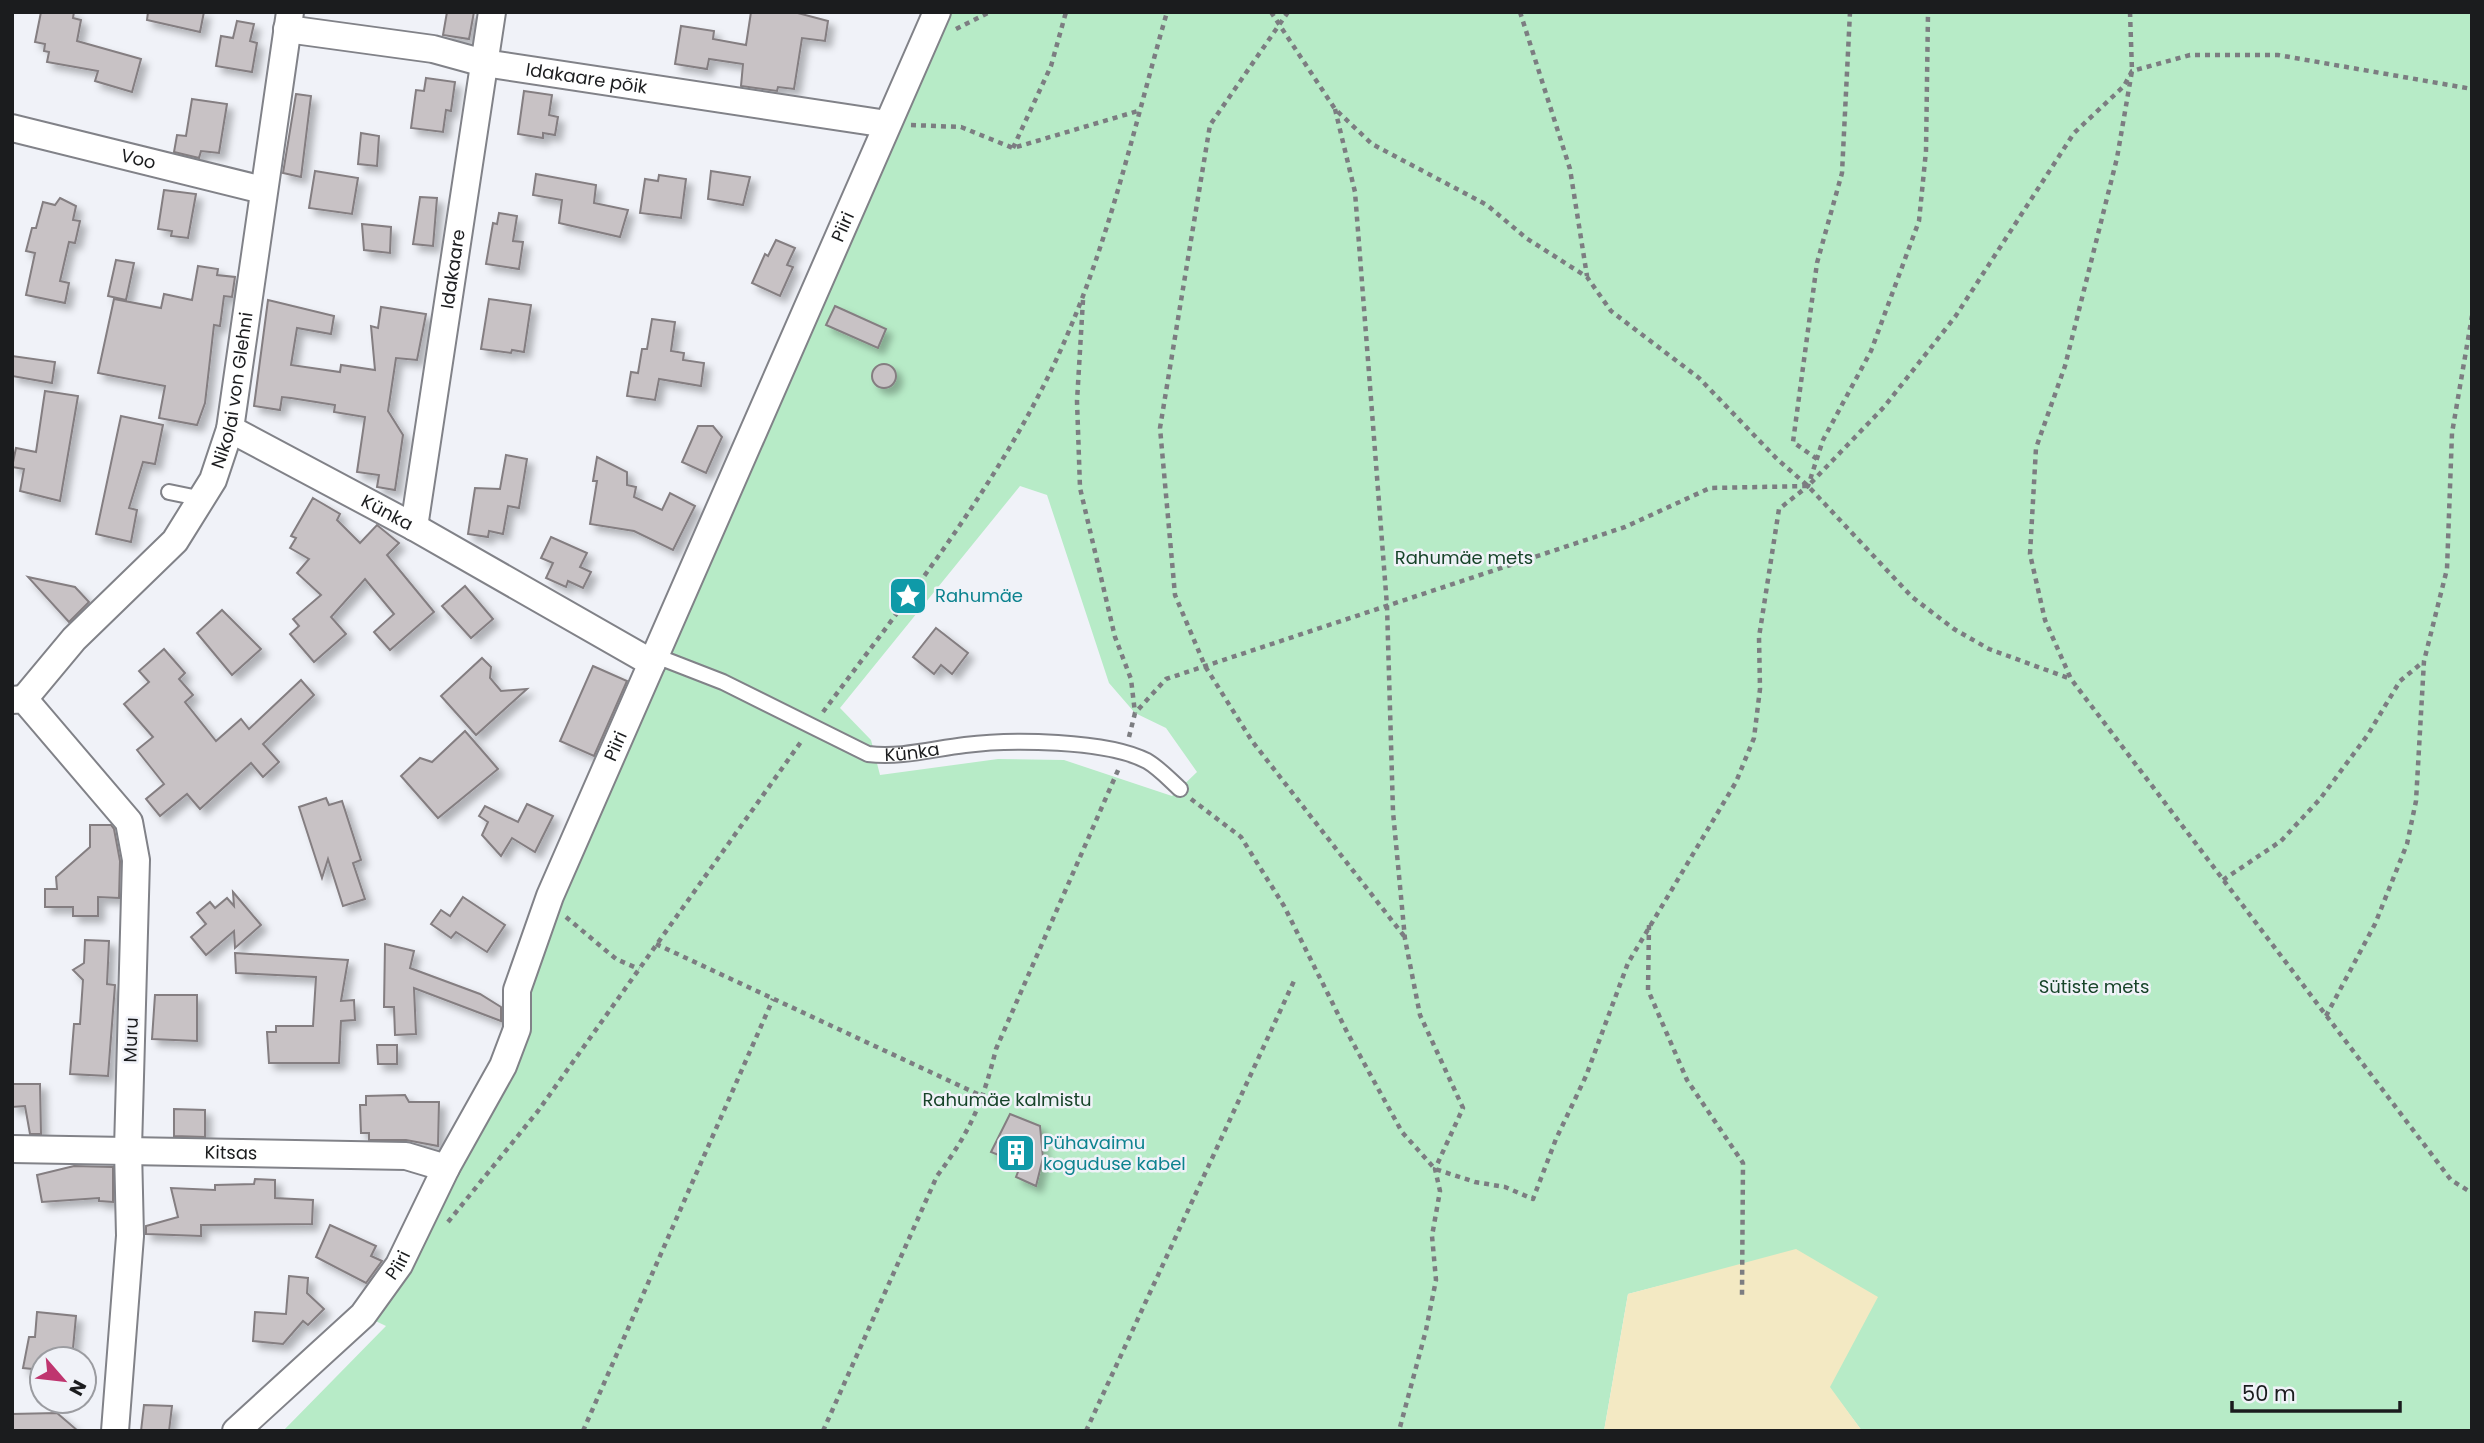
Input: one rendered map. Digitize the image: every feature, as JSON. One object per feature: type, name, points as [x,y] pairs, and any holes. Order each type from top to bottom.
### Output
[{"type":"street","name":"Idakaare","points":[[414,527],[492,12]]},
{"type":"street","name":"Piiri","points":[[236,1431],[363,1315],[399,1265],[446,1168],[508,1054],[517,1029],[517,990],[547,903],[937,12]]},
{"type":"street","name":"Idakaare põik","points":[[289,21],[433,49],[484,63],[887,124]]},
{"type":"street","name":"Nikolai von Glehni","points":[[18,699],[74,639],[175,541],[203,499],[230,429],[289,21]]},
{"type":"street","name":"Voo","points":[[12,128],[263,190]]},
{"type":"street","name":"Künka","points":[[230,429],[654,659]]},
{"type":"street","name":"Muru","points":[[18,699],[129,822],[136,860],[128,1149],[130,1236],[116,1431]]},
{"type":"street","name":"Kitsas","points":[[12,1149],[406,1156],[446,1168]]},
{"type":"lane","points":[[169,492],[203,499]]},
{"type":"lane","name":"Künka","points":[[654,659],[723,682],[811,729],[868,754],[890,757],[968,744],[1061,743],[1124,753],[1147,762],[1180,789]]},
{"type":"path","points":[[1013,148],[1051,65],[1066,12]]},
{"type":"path","points":[[445,1225],[538,1111],[971,508],[1034,405],[1083,296],[1167,12]]},
{"type":"path","points":[[1271,12],[1335,109],[1372,144],[1487,205],[1526,238],[1587,277],[1611,311],[1699,378],[1768,451],[1808,486],[1912,597],[1954,629],[1989,649],[2071,679]]},
{"type":"path","points":[[1288,12],[1210,125],[1160,428],[1175,594],[1205,666],[1252,741],[1405,939]]},
{"type":"path","points":[[1520,12],[1570,169],[1587,277]]},
{"type":"path","points":[[1817,458],[1793,442],[1817,263],[1842,173],[1850,12]]},
{"type":"path","points":[[1808,486],[1823,440],[1871,351],[1919,221],[1926,151],[1928,12]]},
{"type":"path","points":[[2130,12],[2132,71],[2117,158],[2064,366],[2036,448],[2030,554],[2045,620],[2071,679],[2451,1180],[2472,1193]]},
{"type":"path","points":[[1435,1169],[1475,1182],[1505,1187],[1534,1199],[1556,1139],[1587,1076],[1628,963],[1736,782],[1754,738],[1760,689],[1759,637],[1779,509],[1808,486],[1884,407],[1955,317],[2074,133],[2123,86],[2132,71],[2190,55],[2278,55],[2472,89]]},
{"type":"path","points":[[1335,109],[1355,192],[1387,606],[1394,812],[1405,939],[1420,1015],[1463,1108],[1435,1169]]},
{"type":"path","points":[[887,124],[961,127],[1013,148],[1139,111]]},
{"type":"path","points":[[823,1431],[937,1176],[962,1142],[984,1097],[996,1049],[1124,753],[1135,713],[1131,678],[1115,637],[1080,488],[1077,401],[1083,296]]},
{"type":"path","points":[[2326,1016],[2375,924],[2407,844],[2416,801],[2424,661],[2447,569],[2452,433],[2472,316]]},
{"type":"path","points":[[1135,713],[1166,679],[1625,527],[1710,488],[1808,486]]},
{"type":"path","points":[[2223,880],[2281,841],[2320,799],[2367,736],[2400,681],[2424,661]]},
{"type":"path","points":[[1180,789],[1241,837],[1284,905],[1348,1034],[1402,1132],[1435,1169],[1440,1191],[1432,1236],[1436,1280],[1399,1431]]},
{"type":"path","points":[[547,903],[616,959],[639,969]]},
{"type":"path","points":[[1650,924],[1648,990],[1687,1080],[1743,1163],[1742,1296]]},
{"type":"path","points":[[656,944],[984,1097]]},
{"type":"path","points":[[1086,1431],[1294,981]]},
{"type":"path","points":[[583,1431],[773,999]]},
{"type":"green space","points":[[937,12],[2472,12],[2472,1431],[1862,1431],[1829,1387],[1698,1276],[1628,1294],[1604,1431],[283,1431],[386,1326],[363,1315],[503,1066],[517,990]],"holes":[[[1020,486],[1047,495],[1109,683],[1135,713],[1166,728],[1197,772],[1172,796],[1064,760],[998,759],[880,775],[871,740],[840,708]]]},
{"type":"sand","points":[[1796,1249],[1878,1297],[1830,1387],[1862,1431],[1604,1431],[1628,1294]]},
{"type":"building","points":[[41,12],[74,12],[73,18],[81,20],[77,41],[141,59],[132,92],[95,81],[98,71],[47,62],[49,52],[44,51],[45,44],[35,42]]},
{"type":"building","points":[[148,12],[204,12],[200,32],[147,20]]},
{"type":"building","points":[[447,12],[474,12],[469,39],[443,35]]},
{"type":"building","points":[[751,12],[794,12],[828,21],[825,41],[802,38],[794,89],[778,87],[777,91],[741,86],[743,64],[709,59],[707,69],[675,64],[681,26],[714,31],[713,39],[746,45]]},
{"type":"building","points":[[237,21],[254,24],[250,41],[257,43],[252,72],[216,66],[221,36],[233,38]]},
{"type":"building","points":[[426,78],[455,82],[451,111],[446,110],[443,132],[411,128],[416,90],[424,91]]},
{"type":"building","points":[[524,91],[552,95],[549,115],[558,117],[555,135],[543,133],[543,138],[518,134]]},
{"type":"building","points":[[296,94],[311,96],[301,177],[283,173]]},
{"type":"building","points":[[192,99],[227,104],[219,153],[201,151],[199,158],[174,152],[177,135],[186,136]]},
{"type":"building","points":[[361,133],[379,136],[377,166],[358,164]]},
{"type":"building","points":[[315,171],[358,178],[352,214],[309,208]]},
{"type":"building","points":[[711,171],[750,177],[743,205],[708,199]]},
{"type":"building","points":[[536,174],[596,185],[594,203],[628,210],[620,237],[559,223],[562,200],[533,195]]},
{"type":"building","points":[[659,175],[686,179],[681,218],[640,213],[645,179],[658,181]]},
{"type":"building","points":[[164,190],[196,194],[188,238],[171,236],[172,231],[158,229]]},
{"type":"building","points":[[420,197],[437,198],[433,246],[413,244]]},
{"type":"building","points":[[60,198],[76,206],[73,220],[80,221],[75,243],[69,242],[60,281],[69,283],[65,303],[26,295],[35,253],[26,251],[32,228],[36,228],[43,202],[55,205]]},
{"type":"building","points":[[499,213],[517,216],[513,241],[523,242],[519,269],[486,264],[493,223],[497,224]]},
{"type":"building","points":[[362,224],[391,227],[390,253],[364,250]]},
{"type":"building","points":[[776,240],[795,248],[787,265],[793,267],[780,296],[752,283],[765,254],[768,256]]},
{"type":"building","points":[[116,260],[134,263],[126,300],[108,296]]},
{"type":"building","points":[[198,266],[218,269],[217,275],[235,277],[232,297],[224,296],[220,326],[214,325],[205,403],[197,425],[159,418],[165,386],[98,373],[114,299],[161,308],[164,294],[192,300]]},
{"type":"building","points":[[489,299],[531,305],[524,352],[481,349]]},
{"type":"building","points":[[268,300],[334,316],[331,334],[297,328],[291,365],[340,372],[341,365],[375,370],[371,326],[378,328],[381,307],[426,314],[417,360],[396,358],[388,411],[403,435],[395,490],[377,487],[379,475],[357,472],[365,417],[334,412],[335,405],[282,397],[280,410],[254,406]]},
{"type":"building","points":[[835,306],[886,329],[878,348],[826,325]]},
{"type":"building","points":[[652,319],[675,322],[671,351],[684,353],[683,360],[704,363],[701,386],[659,379],[655,400],[627,396],[631,372],[638,373],[642,349],[647,349]]},
{"type":"building","points":[[12,356],[55,362],[52,383],[12,376]]},
{"type":"building","points":[[884,364],[892,368],[896,376],[892,384],[884,388],[876,384],[872,376],[876,368]]},
{"type":"building","points":[[45,391],[78,396],[60,501],[20,491],[24,469],[12,467],[16,448],[36,452]]},
{"type":"building","points":[[121,416],[163,425],[155,464],[143,462],[129,508],[137,510],[131,542],[96,534]]},
{"type":"building","points":[[698,426],[713,426],[722,437],[706,473],[682,462]]},
{"type":"building","points":[[506,455],[527,459],[519,508],[508,506],[503,534],[489,531],[488,537],[468,534],[475,488],[500,489]]},
{"type":"building","points":[[597,457],[627,472],[627,485],[636,487],[634,497],[662,510],[670,493],[695,506],[673,550],[634,531],[590,524],[597,481],[593,481]]},
{"type":"building","points":[[313,498],[340,514],[337,520],[360,543],[377,525],[399,543],[387,555],[434,612],[390,650],[374,632],[394,614],[365,579],[331,617],[346,634],[314,662],[290,634],[299,626],[293,619],[321,595],[297,573],[309,559],[290,548],[296,538],[291,536]]},
{"type":"building","points":[[551,537],[587,553],[580,567],[591,572],[583,588],[568,581],[566,587],[546,578],[553,563],[541,558]]},
{"type":"building","points":[[28,577],[75,587],[89,602],[69,622]]},
{"type":"building","points":[[465,586],[493,619],[471,638],[442,606]]},
{"type":"building","points":[[222,610],[261,649],[232,675],[197,633]]},
{"type":"building","points":[[936,628],[968,653],[952,674],[941,665],[934,674],[913,657]]},
{"type":"building","points":[[164,649],[185,673],[179,679],[193,695],[185,702],[216,741],[241,719],[249,729],[301,680],[314,695],[263,744],[279,762],[263,777],[251,763],[200,809],[187,794],[160,816],[146,799],[164,784],[137,750],[153,737],[124,704],[149,682],[139,671]]},
{"type":"building","points":[[482,658],[491,667],[490,678],[501,691],[527,689],[476,735],[441,696]]},
{"type":"building","points":[[593,666],[627,681],[594,756],[560,741]]},
{"type":"building","points":[[465,731],[498,769],[438,818],[401,776],[420,758],[432,762]]},
{"type":"building","points":[[326,798],[329,805],[342,801],[361,860],[353,863],[365,899],[343,906],[328,859],[322,878],[299,807]]},
{"type":"building","points":[[527,804],[553,816],[535,852],[512,838],[501,856],[482,835],[488,822],[479,816],[485,806],[518,822]]},
{"type":"building","points":[[90,825],[111,825],[114,829],[120,861],[119,898],[98,897],[98,916],[73,916],[73,907],[45,907],[45,889],[57,889],[56,877],[90,847]]},
{"type":"building","points":[[233,892],[261,925],[235,948],[234,931],[206,955],[191,937],[206,924],[197,913],[210,902],[215,908],[227,898],[234,906]]},
{"type":"building","points":[[463,897],[505,925],[487,952],[456,932],[451,938],[431,924],[441,910],[450,916]]},
{"type":"building","points":[[85,940],[109,941],[107,984],[115,985],[108,1076],[70,1074],[74,1024],[80,1024],[83,980],[73,970],[84,963]]},
{"type":"building","points":[[385,944],[414,951],[410,968],[480,994],[501,1007],[501,1021],[414,988],[416,1034],[395,1035],[394,1007],[384,1007]]},
{"type":"building","points":[[235,953],[348,960],[341,1001],[354,1000],[355,1020],[341,1021],[339,1063],[269,1063],[267,1032],[276,1032],[276,1026],[313,1026],[316,977],[236,973]]},
{"type":"building","points":[[155,995],[197,995],[197,1041],[152,1039]]},
{"type":"building","points":[[377,1045],[397,1045],[397,1064],[378,1064]]},
{"type":"building","points":[[12,1084],[40,1084],[41,1134],[30,1134],[25,1106],[12,1107]]},
{"type":"building","points":[[405,1095],[409,1102],[439,1102],[438,1146],[406,1140],[369,1140],[369,1133],[361,1133],[360,1105],[366,1105],[366,1096]]},
{"type":"building","points":[[174,1109],[205,1110],[205,1137],[174,1136]]},
{"type":"building","name":"Pühavaimu koguduse kabel","points":[[1010,1114],[1040,1126],[1043,1158],[1036,1186],[1016,1177],[1021,1164],[991,1152]]},
{"type":"building","points":[[74,1166],[113,1167],[113,1202],[99,1201],[99,1198],[42,1202],[37,1175]]},
{"type":"building","points":[[255,1179],[275,1180],[275,1198],[313,1200],[312,1224],[201,1225],[201,1236],[146,1234],[146,1226],[178,1217],[171,1188],[215,1190],[215,1185],[254,1184]]},
{"type":"building","points":[[330,1225],[376,1246],[371,1256],[382,1261],[366,1283],[316,1257]]},
{"type":"building","points":[[289,1276],[308,1278],[307,1293],[324,1309],[308,1325],[303,1321],[283,1344],[253,1341],[255,1312],[286,1314]]},
{"type":"building","points":[[37,1312],[76,1316],[73,1345],[28,1345],[28,1369],[23,1368],[29,1337],[35,1337]]},
{"type":"building","points":[[144,1405],[172,1406],[169,1431],[141,1431]]},
{"type":"building","points":[[12,1414],[59,1415],[78,1431],[12,1431]]},
{"type":"place","name":"Rahumäe","points":[[908,596]]},
{"type":"place","name":"Pühavaimu koguduse kabel","points":[[1016,1153]]},
{"type":"park label","name":"Rahumäe mets","points":[[1464,558]]},
{"type":"park label","name":"Sütiste mets","points":[[2094,987]]},
{"type":"park label","name":"Rahumäe kalmistu","points":[[1007,1100]]}]
